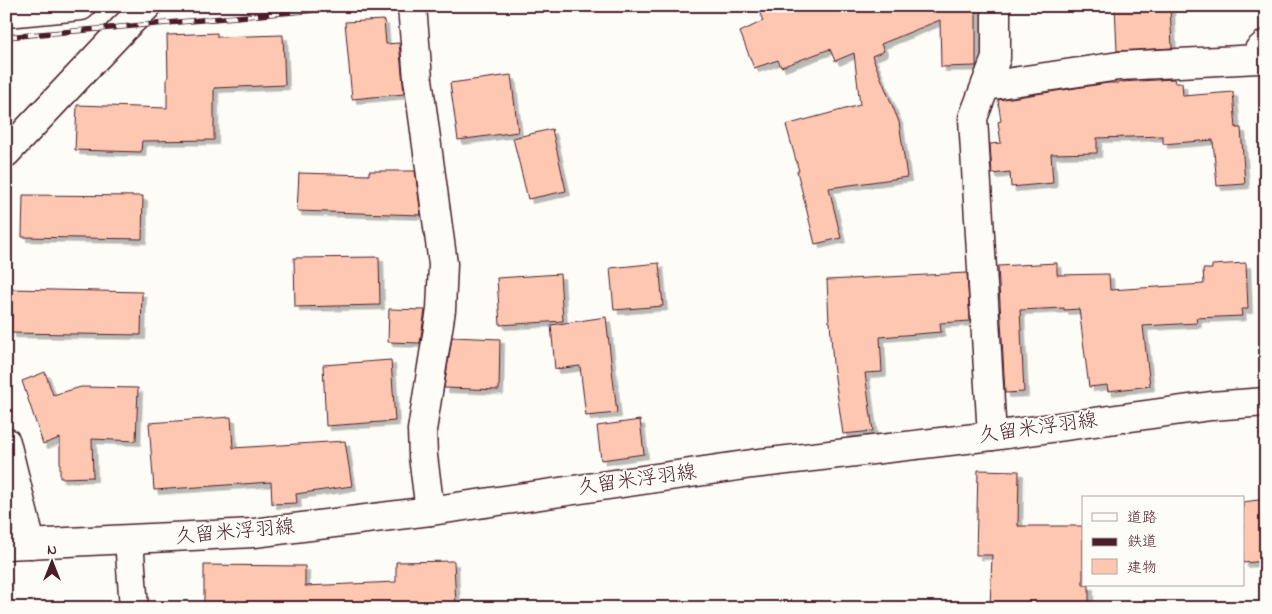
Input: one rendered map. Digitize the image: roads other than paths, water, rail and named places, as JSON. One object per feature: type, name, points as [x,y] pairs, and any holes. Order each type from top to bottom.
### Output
[{"type":"street","points":[[6,13],[81,6]]},
{"type":"street","points":[[6,153],[147,6]]},
{"type":"street","points":[[412,6],[418,79],[443,264],[441,310],[422,430],[423,456],[430,511]]},
{"type":"street","points":[[992,436],[973,118],[996,58],[996,6]]},
{"type":"street","points":[[986,86],[1120,66],[1259,59],[1259,50],[1266,44]]},
{"type":"street","name":"久留米浮羽線","points":[[19,544],[254,534],[430,511],[752,464],[992,436],[1211,406],[1266,402]]},
{"type":"street","points":[[6,442],[19,544]]},
{"type":"street","points":[[129,540],[134,608]]},
{"type":"railway","points":[[6,37],[361,6]]}]
